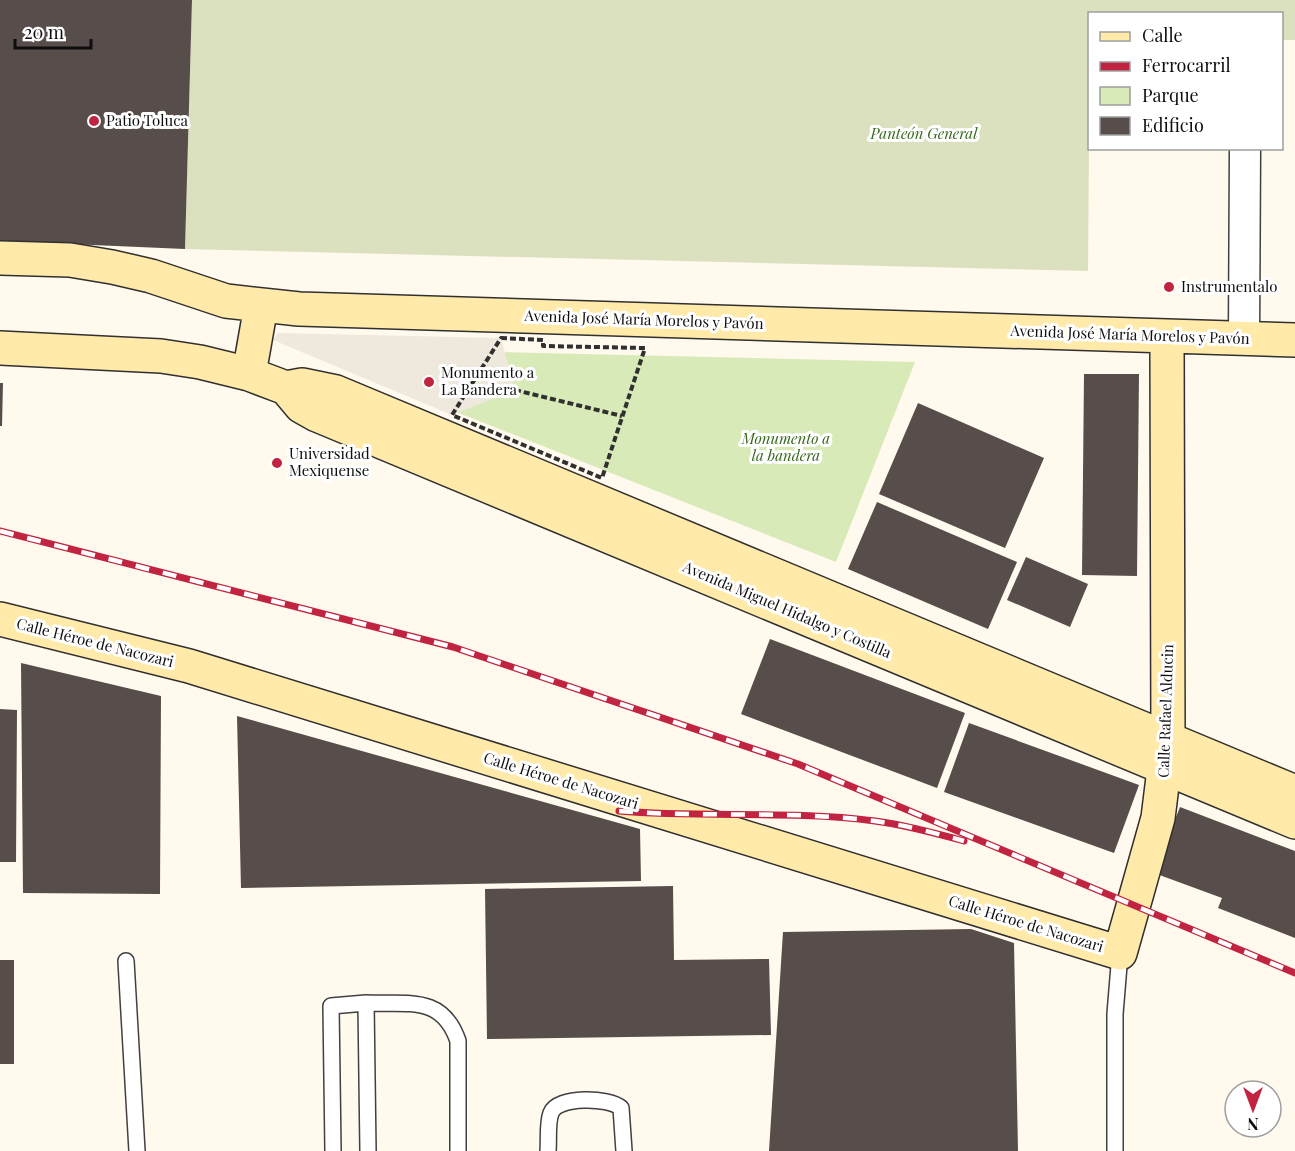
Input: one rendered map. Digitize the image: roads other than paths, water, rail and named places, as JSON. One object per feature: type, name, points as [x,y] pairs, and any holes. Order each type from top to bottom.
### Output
[{"type":"main road","name":"Avenida José María Morelos y Pavón","points":[[0,258],[70,260],[112,267],[151,276],[226,301],[299,309],[1295,340]]},
{"type":"main road","points":[[249,374],[261,306]]},
{"type":"main road","name":"Calle Rafael Alducin","points":[[1120,953],[1158,818],[1167,753],[1167,337]]},
{"type":"main road","name":"Avenida Miguel Hidalgo y Costilla","points":[[0,348],[107,351],[161,356],[200,362],[249,374],[286,388],[301,406],[317,415],[843,618],[1167,753],[1295,822]]},
{"type":"main road","name":"Calle Héroe de Nacozari","points":[[0,620],[189,666],[1120,953]]},
{"type":"main road","name":"Avenida Miguel Hidalgo y Costilla","points":[[1167,753],[1295,792]]},
{"type":"street","points":[[1244,338],[1245,150]]},
{"type":"lane","name":"Calle Rafael Alducin","points":[[1115,1151],[1115,1014],[1120,953]]},
{"type":"lane","points":[[126,961],[137,1151]]},
{"type":"lane","points":[[333,1151],[331,1006],[366,1004],[432,1006],[453,1026],[458,1041],[458,1151]]},
{"type":"lane","points":[[366,1004],[368,1151]]},
{"type":"lane","points":[[548,1151],[550,1113],[555,1107],[562,1102],[606,1100],[621,1108],[624,1151]]},
{"type":"railway","points":[[0,531],[453,647],[798,764],[1295,973]]},
{"type":"railway","points":[[619,811],[844,818],[897,825],[964,841]]},
{"type":"place","name":"Patio Toluca","points":[[94,121]]},
{"type":"place","name":"Instrumentalo","points":[[1169,287]]},
{"type":"place","name":"Monumento a La Bandera","points":[[429,382]]},
{"type":"place","name":"Universidad Mexiquense","points":[[277,463]]},
{"type":"park label","name":"Panteón General","points":[[924,134]]},
{"type":"park label","name":"Monumento a la bandera","points":[[786,448]]}]
